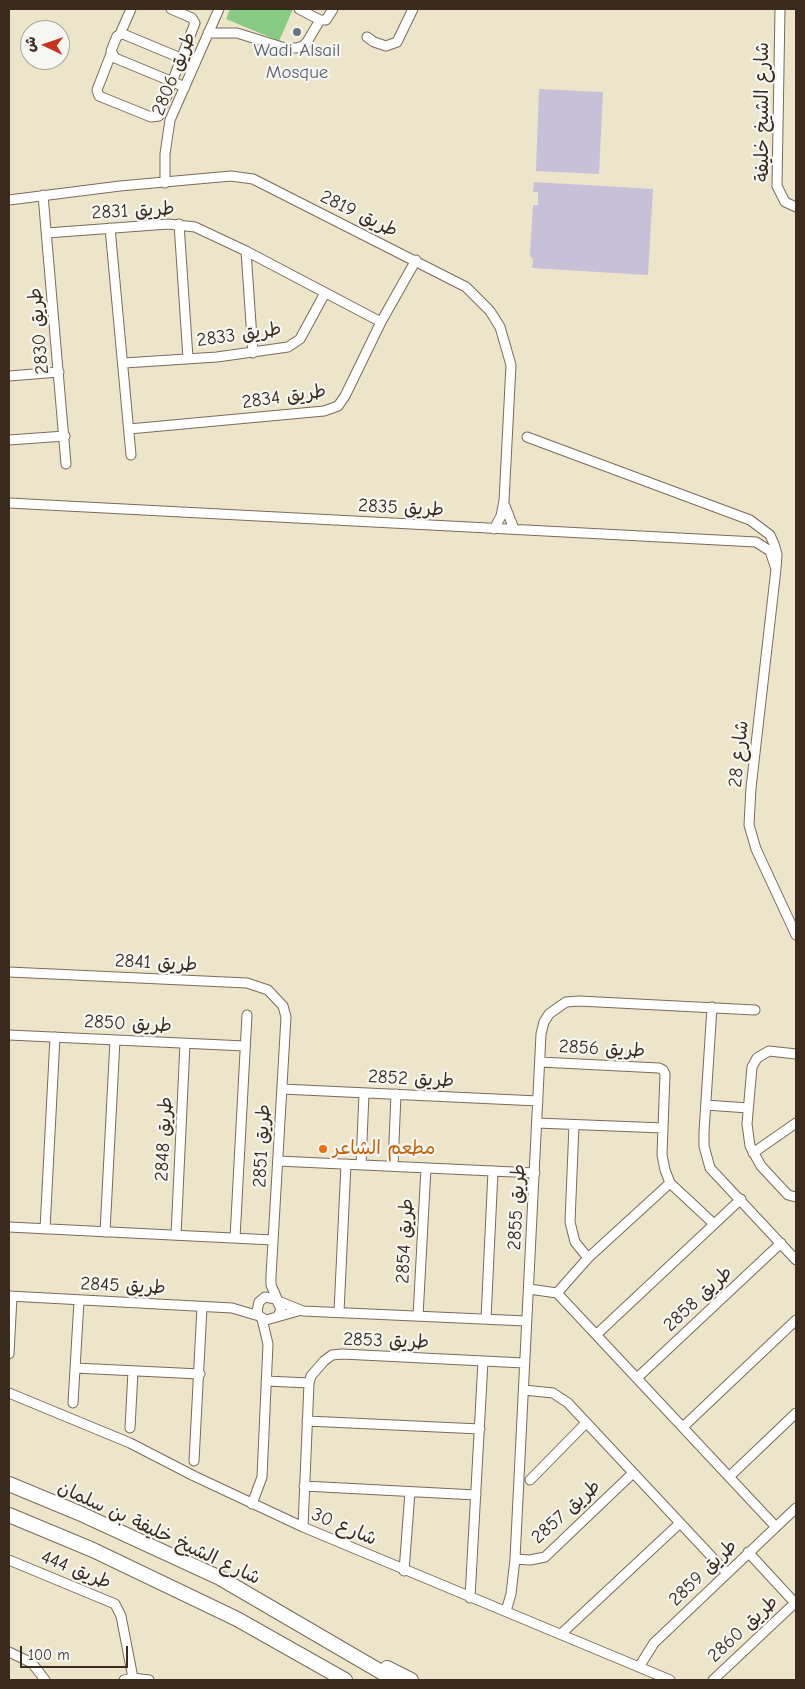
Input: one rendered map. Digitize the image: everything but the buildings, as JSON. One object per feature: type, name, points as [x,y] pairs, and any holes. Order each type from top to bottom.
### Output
[{"type":"highway","name":"شارع الشيخ خليفة بن سلمان","points":[[9,1484],[79,1513],[220,1578],[395,1680]]},
{"type":"highway","points":[[9,1515],[93,1550],[237,1619],[345,1680]]},
{"type":"highway","points":[[356,1657],[380,1665],[411,1680]]},
{"type":"street","points":[[130,9],[97,90],[99,96],[155,117],[158,116],[195,24],[192,18],[170,9]]},
{"type":"street","name":"طريق 2806","points":[[164,183],[165,154],[170,120],[219,9]]},
{"type":"street","points":[[299,9],[320,20],[326,20],[333,9]]},
{"type":"street","points":[[367,37],[386,46],[397,42],[413,9]]},
{"type":"street","name":"شارع الشيخ خليفة","points":[[780,9],[777,186],[785,202],[796,207]]},
{"type":"street","points":[[208,33],[237,33],[285,48],[296,48],[303,46],[307,42],[320,20]]},
{"type":"street","points":[[120,34],[195,64]]},
{"type":"street","points":[[111,54],[185,87]]},
{"type":"street","name":"طريق 2819","points":[[9,200],[231,176],[252,179],[452,278],[479,298],[500,327],[507,345],[511,365],[504,501],[501,516],[494,529]]},
{"type":"street","name":"طريق 2830","points":[[43,195],[66,464]]},
{"type":"street","name":"طريق 2831","points":[[46,233],[179,224],[195,227],[246,251],[381,322]]},
{"type":"street","name":"طريق 2833","points":[[179,224],[188,358]]},
{"type":"street","points":[[110,228],[124,363],[131,455]]},
{"type":"street","points":[[246,251],[253,353]]},
{"type":"street","name":"طريق 2834","points":[[129,429],[331,409],[338,406],[345,396],[381,322],[416,260]]},
{"type":"street","name":"طريق 2833","points":[[124,363],[281,349],[294,344],[300,339],[325,293]]},
{"type":"street","points":[[9,376],[59,372]]},
{"type":"street","points":[[9,440],[65,436]]},
{"type":"street","name":"شارع 28","points":[[527,437],[750,520],[770,535],[777,554],[776,569],[751,788],[749,825],[756,849],[796,935]]},
{"type":"street","name":"طريق 2819","points":[[504,501],[514,529]]},
{"type":"street","name":"طريق 2835","points":[[9,503],[756,542],[770,551],[776,569]]},
{"type":"street","name":"طريق 2841","points":[[9,972],[258,985],[276,997],[286,1017]]},
{"type":"street","name":"طريق 2855","points":[[506,1612],[511,1594],[515,1559],[541,1034],[544,1022],[549,1014],[566,1002],[755,1010]]},
{"type":"street","points":[[712,1007],[704,1146],[710,1168],[796,1260]]},
{"type":"street","points":[[235,1238],[247,1015]]},
{"type":"street","name":"طريق 2851","points":[[278,1301],[271,1285],[271,1276],[286,1017]]},
{"type":"street","name":"طريق 2850","points":[[9,1035],[245,1046]]},
{"type":"street","points":[[45,1229],[55,1037]]},
{"type":"street","points":[[105,1232],[115,1040]]},
{"type":"street","name":"طريق 2848","points":[[176,1235],[185,1044]]},
{"type":"street","points":[[796,1054],[769,1051],[757,1058],[752,1067],[747,1131],[753,1153],[767,1173],[788,1195],[796,1197]]},
{"type":"street","name":"طريق 2856","points":[[540,1062],[658,1068],[663,1070],[665,1074],[662,1155],[670,1182],[714,1224]]},
{"type":"street","name":"طريق 2852","points":[[282,1089],[538,1101]]},
{"type":"street","points":[[361,1165],[364,1093]]},
{"type":"street","points":[[393,1166],[396,1094]]},
{"type":"street","points":[[706,1105],[748,1108]]},
{"type":"street","points":[[753,1153],[796,1122]]},
{"type":"street","points":[[538,1123],[662,1128]]},
{"type":"street","points":[[574,1125],[570,1222],[575,1242],[588,1258]]},
{"type":"street","points":[[278,1161],[535,1173]]},
{"type":"street","points":[[339,1312],[346,1164]]},
{"type":"street","name":"طريق 2854","points":[[418,1316],[426,1168]]},
{"type":"street","points":[[486,1319],[493,1171]]},
{"type":"street","points":[[557,1293],[588,1258],[670,1182]]},
{"type":"street","points":[[597,1334],[741,1199]]},
{"type":"street","points":[[9,1227],[273,1240]]},
{"type":"street","name":"طريق 2858","points":[[637,1378],[781,1244]]},
{"type":"street","name":"طريق 2851","points":[[260,1300],[267,1292],[271,1276]]},
{"type":"street","points":[[529,1289],[557,1293],[776,1527]]},
{"type":"street","name":"طريق 2845","points":[[9,1354],[10,1297],[232,1308],[261,1317]]},
{"type":"street","points":[[268,1344],[257,1306],[260,1300],[272,1297],[303,1311]]},
{"type":"street","points":[[74,1403],[79,1300]]},
{"type":"street","name":"طريق 2845","points":[[232,1308],[260,1300]]},
{"type":"street","points":[[252,1504],[262,1477],[268,1344],[281,1308],[278,1301]]},
{"type":"street","points":[[194,1461],[202,1307]]},
{"type":"street","points":[[261,1317],[277,1317],[303,1311],[526,1321]]},
{"type":"street","points":[[683,1427],[796,1320]]},
{"type":"street","name":"طريق 2853","points":[[303,1527],[309,1383],[311,1376],[324,1360],[332,1355],[342,1354],[524,1363]]},
{"type":"street","points":[[470,1598],[483,1361]]},
{"type":"street","points":[[75,1368],[200,1374]]},
{"type":"street","points":[[130,1428],[133,1371]]},
{"type":"street","points":[[266,1381],[309,1383]]},
{"type":"street","points":[[524,1390],[553,1393],[561,1397],[726,1572]]},
{"type":"street","name":"شارع 30","points":[[9,1393],[130,1443],[252,1504],[404,1571],[670,1680]]},
{"type":"street","points":[[730,1476],[796,1413]]},
{"type":"street","points":[[307,1421],[480,1429]]},
{"type":"street","points":[[530,1480],[586,1424]]},
{"type":"street","name":"طريق 2857","points":[[515,1559],[538,1559],[545,1557],[632,1473]]},
{"type":"street","points":[[304,1486],[476,1496]]},
{"type":"street","points":[[404,1571],[410,1492]]},
{"type":"street","name":"طريق 2859","points":[[639,1667],[654,1643],[726,1572],[796,1508]]},
{"type":"street","points":[[561,1634],[680,1523]]},
{"type":"street","points":[[748,1552],[796,1602]]},
{"type":"street","name":"طريق 444","points":[[9,1560],[115,1604],[121,1616],[129,1679],[149,1680]]},
{"type":"street","name":"طريق 2860","points":[[713,1680],[796,1602]]},
{"type":"street","points":[[9,1652],[32,1663],[45,1680]]},
{"type":"shaded area","points":[[539,89],[603,92],[599,174],[536,171]]},
{"type":"shaded area","points":[[534,182],[653,189],[648,275],[532,268],[533,259],[530,256],[533,205],[538,205],[538,192],[533,192]]},
{"type":"green space","points":[[230,9],[293,9],[279,41],[226,19]]},
{"type":"place","name":"Wadi Alsail Mosque","points":[[297,32]]},
{"type":"place","name":"مطعم الشاعر","points":[[323,1149]]}]
